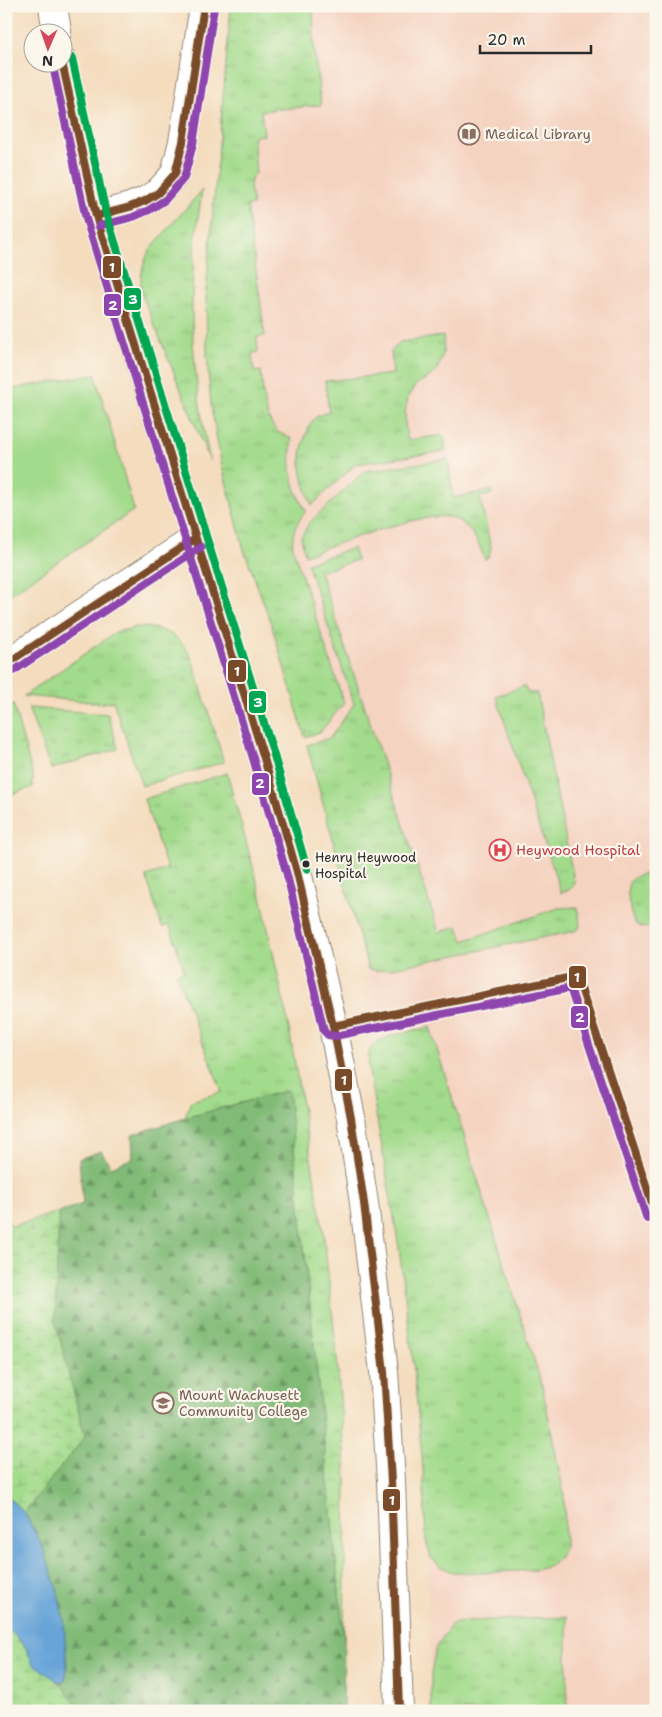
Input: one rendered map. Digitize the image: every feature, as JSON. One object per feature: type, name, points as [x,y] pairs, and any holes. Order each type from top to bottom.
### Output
[{"type":"street","points":[[53,6],[56,22]]},
{"type":"street","points":[[96,216],[145,201],[158,193],[175,174],[183,142],[204,6]]},
{"type":"street","points":[[65,72],[96,216],[263,755],[297,872],[351,1118],[364,1203],[384,1372],[391,1491],[399,1711]]},
{"type":"street","points":[[6,664],[195,538]]},
{"type":"shaded area","name":"Heywood Hospital","points":[[240,6],[656,6],[656,1711],[430,1711],[431,1674],[423,1468],[413,1361],[399,1248],[373,1098],[369,1058],[365,963],[320,732],[213,354]]},
{"type":"green space","points":[[231,6],[313,6],[314,48],[321,105],[261,111],[264,135],[253,136],[256,173],[250,184],[253,205],[247,206],[265,336],[257,337],[258,352],[252,353],[254,372],[261,371],[264,401],[271,423],[278,432],[292,439],[292,477],[297,494],[306,511],[295,528],[293,549],[344,703],[320,732],[305,737],[270,620],[244,550],[221,462],[211,406],[207,356],[206,291]]},
{"type":"green space","points":[[202,190],[194,253],[192,321],[201,415],[210,461],[142,295],[141,283],[143,265],[151,248]]},
{"type":"green space","points":[[443,336],[444,345],[437,369],[432,375],[417,384],[409,396],[405,410],[405,426],[408,440],[444,435],[446,451],[356,464],[312,505],[303,478],[301,460],[304,442],[312,421],[319,415],[329,412],[325,381],[393,374],[391,352],[400,342]]},
{"type":"green space","points":[[95,374],[134,510],[6,597],[6,390]]},
{"type":"green space","points":[[448,459],[453,498],[491,490],[492,494],[480,497],[491,548],[489,556],[485,560],[477,541],[465,525],[453,518],[440,517],[381,529],[305,555],[301,537],[309,523],[365,471]]},
{"type":"green space","points":[[353,548],[357,560],[320,572],[439,932],[458,926],[463,941],[558,908],[576,907],[579,913],[580,927],[575,931],[378,971],[368,969],[307,745],[330,738],[354,704],[307,563]]},
{"type":"green space","points":[[137,627],[155,628],[170,634],[182,643],[187,650],[192,659],[224,762],[142,786],[113,701],[104,703],[24,696],[116,632]]},
{"type":"green space","points":[[524,686],[528,693],[537,693],[574,881],[572,888],[561,893],[496,696]]},
{"type":"green space","points":[[13,703],[34,780],[31,781],[33,787],[6,796],[6,708]]},
{"type":"green space","points":[[28,708],[108,714],[118,749],[51,769]]},
{"type":"green space","points":[[227,773],[261,896],[288,1023],[323,1229],[336,1346],[346,1477],[344,1640],[288,1091],[185,1118],[191,1101],[222,1092],[176,974],[184,971],[170,925],[162,927],[146,876],[167,869],[144,799]]},
{"type":"green space","points":[[656,872],[656,926],[649,928],[641,927],[634,922],[630,911],[628,890],[630,881],[642,874]]},
{"type":"green space","points":[[430,1027],[542,1385],[564,1495],[565,1546],[560,1557],[551,1565],[536,1570],[479,1573],[452,1572],[431,1558],[426,1540],[423,1468],[413,1361],[399,1248],[368,1059],[370,1050],[380,1041],[397,1034]]},
{"type":"green space","name":"Mount Wachusett Community College","points":[[288,1090],[344,1640],[343,1711],[82,1711],[37,1656],[6,1627],[6,1496],[24,1512],[85,1437],[55,1320],[59,1212],[83,1204],[79,1159],[101,1151],[111,1167],[133,1158],[132,1135],[185,1118]]},
{"type":"green space","points":[[59,1212],[55,1320],[85,1437],[24,1512],[6,1496],[6,1216],[12,1226]]},
{"type":"green space","points":[[567,1617],[567,1711],[431,1711],[431,1674],[436,1647],[452,1624],[467,1621]]},
{"type":"green space","points":[[6,1627],[26,1648],[33,1664],[59,1682],[82,1711],[6,1711]]},
{"type":"water","points":[[6,1496],[24,1512],[42,1545],[57,1588],[64,1621],[67,1670],[65,1680],[59,1682],[33,1664],[26,1648],[6,1627]]},
{"type":"transit line","name":"1","points":[[96,216],[145,201],[158,193],[175,174],[183,142],[204,6]]},
{"type":"transit line","name":"2","points":[[99,226],[133,217],[149,210],[165,200],[184,178],[193,144],[214,8]]},
{"type":"transit line","name":"3","points":[[72,58],[106,213],[273,752],[307,869]]},
{"type":"transit line","name":"2","points":[[54,72],[86,219],[253,758],[287,875],[324,1031],[328,1035],[335,1036],[570,988],[647,1219]]},
{"type":"transit line","name":"1","points":[[64,72],[96,216],[263,755],[297,872],[333,1026],[351,1118],[364,1203],[384,1372],[391,1481],[399,1711]]},
{"type":"transit line","name":"1","points":[[6,664],[195,539]]},
{"type":"transit line","name":"2","points":[[12,672],[201,547]]},
{"type":"transit line","name":"1","points":[[333,1026],[577,976],[656,1215]]},
{"type":"place","name":"Medical Library","points":[[469,134]]},
{"type":"place","name":"Heywood Hospital","points":[[500,850]]},
{"type":"place","name":"Henry Heywood Hospital","points":[[306,864]]},
{"type":"place","name":"Mount Wachusett Community College","points":[[163,1403]]}]
